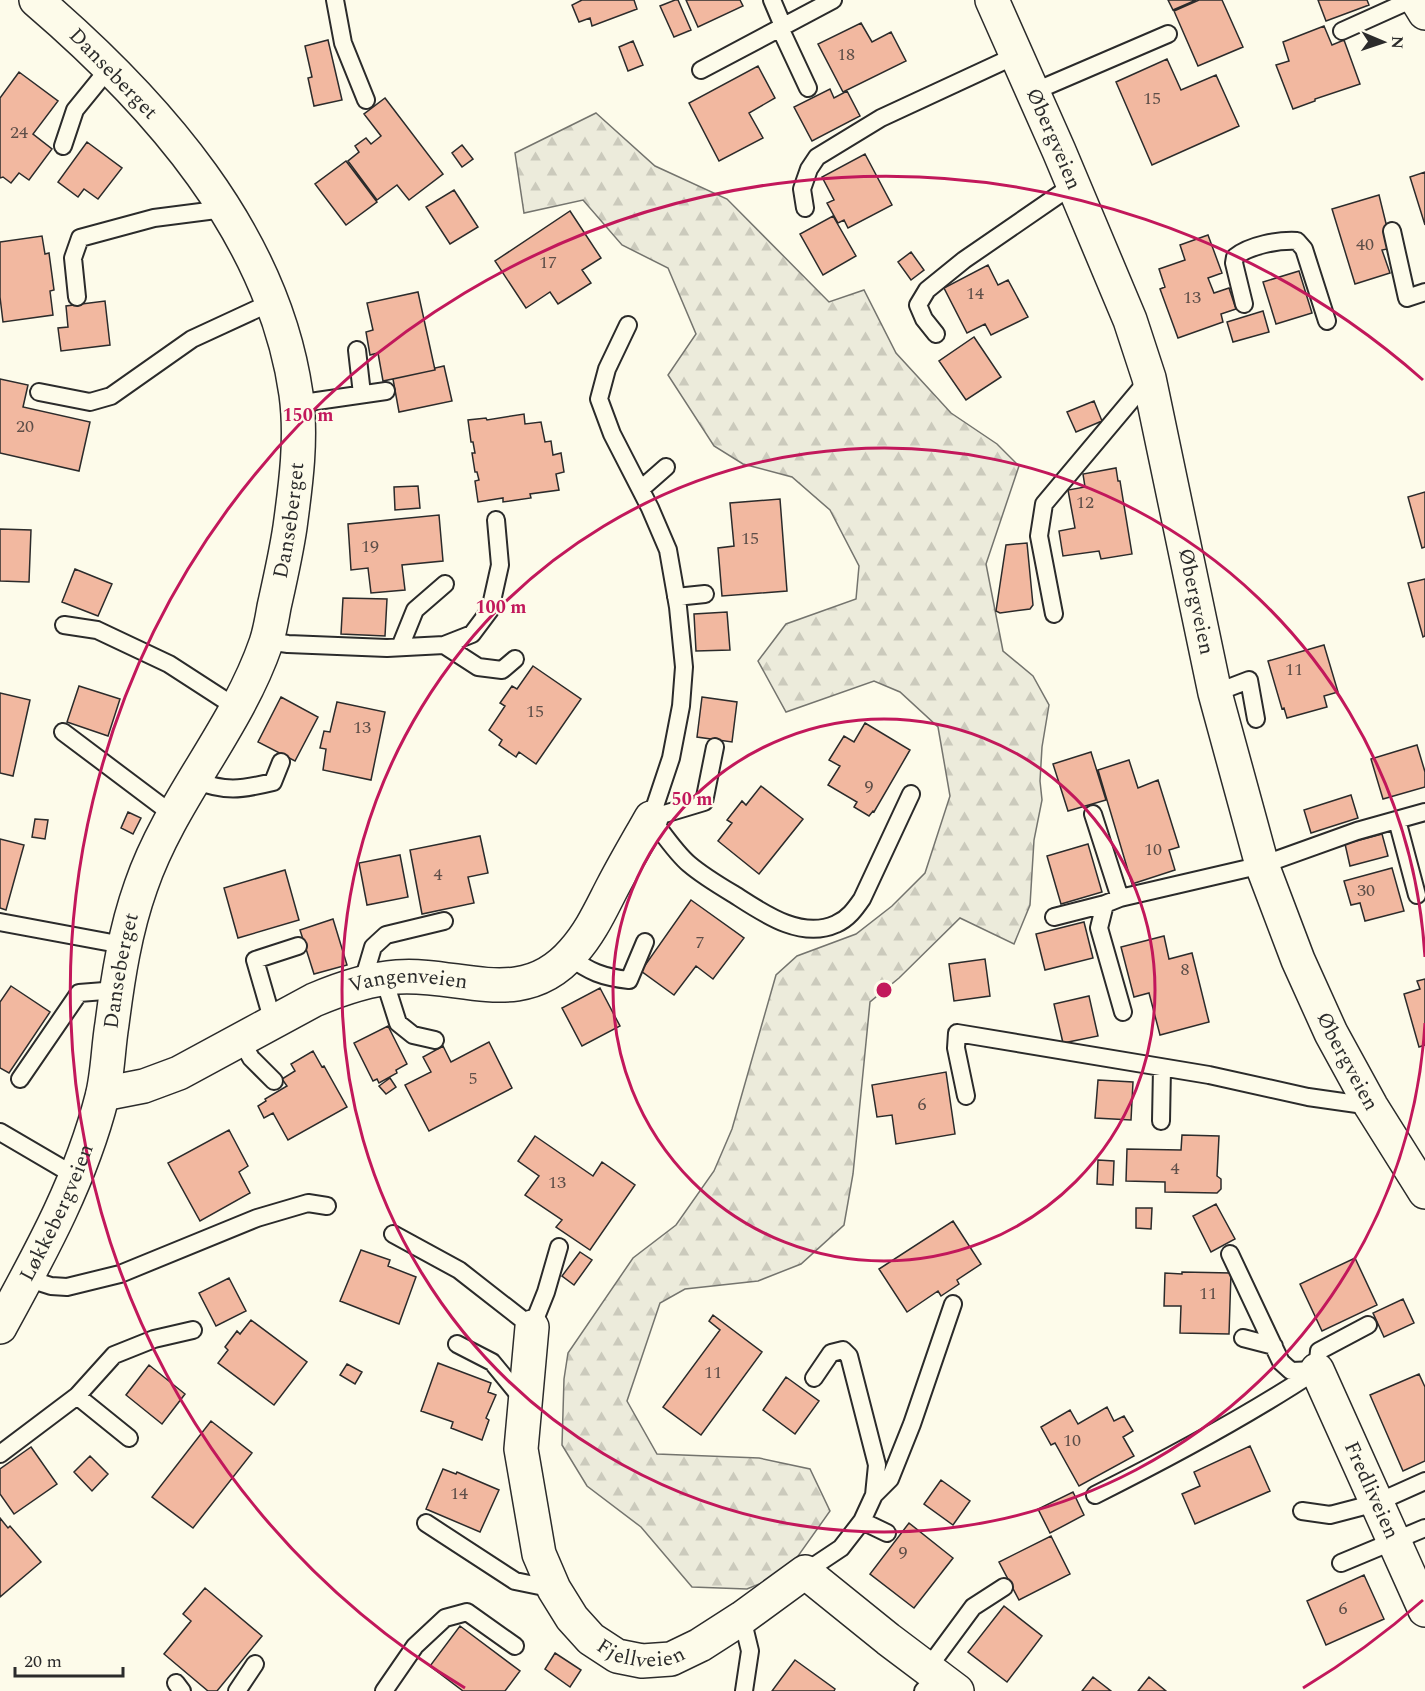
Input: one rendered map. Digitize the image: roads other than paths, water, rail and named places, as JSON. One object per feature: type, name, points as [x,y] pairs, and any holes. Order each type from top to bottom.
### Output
[{"type":"street","name":"Danseberget","points":[[36,0],[80,38],[135,93],[191,160],[224,209],[248,250],[272,302],[286,345],[296,404],[298,433],[296,484],[286,555],[267,641],[243,698],[172,814],[154,850],[123,945],[103,1095]]},
{"type":"street","name":"Øbergveien","points":[[992,0],[1130,320],[1149,378],[1215,693],[1262,865],[1298,960],[1331,1033],[1371,1106],[1425,1192]]},
{"type":"street","points":[[1417,0],[1425,13]]},
{"type":"street","name":"Vangenveien","points":[[103,1095],[144,1086],[179,1073],[314,1000],[337,990],[399,977],[483,986],[527,982],[540,977],[556,968],[590,930],[651,818]]},
{"type":"street","name":"Løkkebergveien","points":[[0,1327],[77,1177],[103,1095]]},
{"type":"street","name":"Fjellveien","points":[[532,1327],[521,1449],[539,1554],[554,1590],[572,1618],[591,1639],[617,1656],[642,1661],[671,1659],[700,1645],[742,1618],[805,1572]]},
{"type":"street","name":"Fredliveien","points":[[1317,1370],[1425,1610]]},
{"type":"street","points":[[805,1572],[936,1681]]},
{"type":"lane","points":[[335,0],[343,43],[366,100]]},
{"type":"lane","points":[[772,0],[781,27],[808,88]]},
{"type":"lane","points":[[701,70],[781,27],[813,5],[833,0]]},
{"type":"lane","points":[[1342,31],[1411,0]]},
{"type":"lane","points":[[1033,92],[1168,34]]},
{"type":"lane","points":[[805,208],[802,189],[809,169],[818,157],[881,118],[1017,55]]},
{"type":"lane","points":[[63,146],[75,110],[110,67]]},
{"type":"lane","points":[[936,334],[924,319],[918,305],[927,290],[964,260],[1073,185]]},
{"type":"lane","points":[[78,297],[73,258],[80,238],[154,218],[224,209]]},
{"type":"lane","points":[[1392,231],[1407,298],[1425,292]]},
{"type":"lane","points":[[1244,304],[1234,263],[1235,257],[1242,251],[1286,241],[1297,241],[1304,249],[1327,321]]},
{"type":"lane","points":[[39,392],[90,402],[111,396],[192,339],[272,302]]},
{"type":"lane","points":[[628,325],[607,369],[599,399],[612,434],[641,489],[668,549],[684,667],[681,706],[671,758],[651,818]]},
{"type":"lane","points":[[357,350],[362,394]]},
{"type":"lane","points":[[1054,614],[1039,536],[1044,504],[1149,378]]},
{"type":"lane","points":[[296,404],[386,391]]},
{"type":"lane","points":[[641,489],[666,467]]},
{"type":"lane","points":[[267,641],[300,645],[400,647],[444,645],[472,634],[490,610],[500,565],[496,520]]},
{"type":"lane","points":[[400,647],[415,610],[445,584]]},
{"type":"lane","points":[[676,597],[705,594]]},
{"type":"lane","points":[[64,625],[97,630],[169,664],[237,708]]},
{"type":"lane","points":[[444,645],[478,667],[502,670],[515,659]]},
{"type":"lane","points":[[1215,693],[1249,680],[1256,719]]},
{"type":"lane","points":[[63,732],[172,814]]},
{"type":"lane","points":[[651,818],[704,802],[715,747]]},
{"type":"lane","points":[[193,780],[218,789],[243,789],[273,783],[281,762]]},
{"type":"lane","points":[[651,818],[688,863],[723,888],[771,918],[793,926],[816,928],[835,925],[851,914],[862,899],[911,794]]},
{"type":"lane","points":[[1054,917],[1262,865],[1357,831],[1425,812]]},
{"type":"lane","points":[[1093,814],[1112,901],[1100,928],[1123,1012]]},
{"type":"lane","points":[[1397,820],[1417,895]]},
{"type":"lane","points":[[435,1040],[413,1035],[398,1023],[373,981],[373,947],[386,935],[444,921]]},
{"type":"lane","points":[[0,922],[123,945]]},
{"type":"lane","points":[[568,956],[588,971],[607,978],[628,980],[645,942]]},
{"type":"lane","points":[[273,1022],[255,960],[298,946]]},
{"type":"lane","points":[[20,1079],[79,993],[117,990]]},
{"type":"lane","points":[[966,1096],[956,1048],[957,1033],[1209,1075],[1308,1097],[1371,1106]]},
{"type":"lane","points":[[241,1040],[251,1058],[274,1081]]},
{"type":"lane","points":[[1161,1122],[1162,1068]]},
{"type":"lane","points":[[0,1132],[77,1177]]},
{"type":"lane","points":[[26,1278],[51,1286],[67,1287],[120,1274],[257,1218],[308,1203],[327,1206]]},
{"type":"lane","points":[[393,1234],[459,1270],[532,1327],[546,1292],[559,1248]]},
{"type":"lane","points":[[1230,1254],[1281,1362],[1291,1371],[1317,1370]]},
{"type":"lane","points":[[874,1495],[890,1479],[912,1424],[953,1304]]},
{"type":"lane","points":[[1095,1495],[1183,1451],[1274,1399],[1317,1370],[1319,1351],[1368,1325]]},
{"type":"lane","points":[[0,1454],[77,1396],[114,1355],[154,1339],[193,1330]]},
{"type":"lane","points":[[1243,1338],[1274,1346]]},
{"type":"lane","points":[[458,1344],[492,1362],[525,1401]]},
{"type":"lane","points":[[805,1572],[842,1548],[862,1521],[874,1495],[877,1465],[849,1356],[843,1350],[831,1353],[814,1378]]},
{"type":"lane","points":[[77,1396],[129,1438]]},
{"type":"lane","points":[[1302,1511],[1330,1515],[1376,1503],[1425,1481]]},
{"type":"lane","points":[[862,1521],[887,1533]]},
{"type":"lane","points":[[426,1523],[515,1581],[554,1590]]},
{"type":"lane","points":[[1341,1563],[1425,1528]]},
{"type":"lane","points":[[936,1681],[973,1607],[1005,1587]]},
{"type":"lane","points":[[384,1691],[415,1646],[446,1618],[467,1612],[515,1646]]},
{"type":"lane","points":[[742,1618],[750,1651],[744,1691]]},
{"type":"lane","points":[[237,1691],[255,1665]]}]
